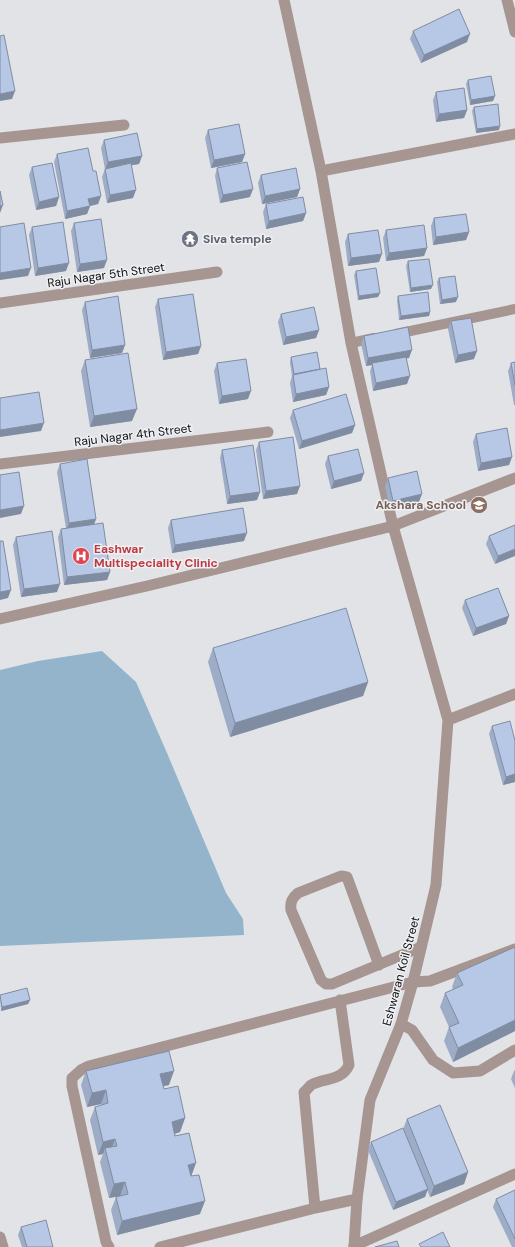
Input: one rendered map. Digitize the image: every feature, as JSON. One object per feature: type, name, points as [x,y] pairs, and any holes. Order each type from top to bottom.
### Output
[{"type":"street","name":"Eshwaran Koil Street","points":[[284,0],[321,171],[351,343],[393,526],[448,720],[436,885],[413,982],[401,1024],[370,1100],[357,1199],[354,1246]]},
{"type":"street","points":[[507,0],[515,32]]},
{"type":"street","points":[[0,138],[124,125]]},
{"type":"street","points":[[321,171],[515,134]]},
{"type":"street","name":"Raju Nagar 5th Street","points":[[0,303],[217,272]]},
{"type":"street","name":"Raju Nagar 4th Street","points":[[0,464],[268,432]]},
{"type":"street","points":[[0,619],[146,586],[393,526],[515,478]]},
{"type":"street","points":[[448,720],[515,694]]},
{"type":"street","points":[[379,964],[346,877],[341,876],[298,893],[292,898],[291,910],[321,980],[326,984],[332,984],[421,947]]},
{"type":"street","points":[[109,1247],[106,1242],[72,1086],[72,1078],[81,1070],[89,1066],[340,1000],[413,982],[430,981],[515,950]]},
{"type":"street","points":[[315,1208],[304,1092],[311,1086],[346,1072],[349,1065],[340,1000]]},
{"type":"street","points":[[401,1024],[412,1030],[433,1060],[453,1073],[480,1071],[515,1050]]},
{"type":"street","points":[[354,1246],[515,1174]]},
{"type":"street","points":[[160,1247],[357,1199]]},
{"type":"street","points":[[0,1237],[3,1247]]},
{"type":"lane","points":[[351,343],[515,309]]},
{"type":"water","points":[[102,651],[136,682],[226,893],[243,919],[244,935],[0,946],[0,670],[38,661]]},
{"type":"building","points":[[459,9],[470,34],[424,55],[413,31]]},
{"type":"building","points":[[4,35],[15,91],[0,94],[0,36]]},
{"type":"building","points":[[491,76],[495,96],[471,100],[468,80]]},
{"type":"building","points":[[464,88],[467,110],[439,114],[436,92]]},
{"type":"building","points":[[498,104],[500,126],[477,129],[474,107]]},
{"type":"building","points":[[239,124],[245,154],[214,160],[208,130]]},
{"type":"building","points":[[137,133],[142,156],[108,162],[104,140]]},
{"type":"building","points":[[88,148],[93,171],[96,171],[101,196],[88,199],[90,206],[67,211],[57,154]]},
{"type":"building","points":[[247,162],[253,189],[223,195],[217,168]]},
{"type":"building","points":[[52,163],[59,197],[39,202],[32,167]]},
{"type":"building","points":[[131,163],[136,190],[110,195],[105,169]]},
{"type":"building","points":[[296,168],[300,189],[265,196],[261,175]]},
{"type":"building","points":[[0,191],[3,205],[0,206]]},
{"type":"building","points":[[303,197],[306,213],[269,221],[266,204]]},
{"type":"building","points":[[466,214],[469,232],[436,237],[434,218]]},
{"type":"building","points":[[101,219],[107,260],[80,264],[74,223]]},
{"type":"building","points":[[63,222],[69,263],[38,268],[32,227]]},
{"type":"building","points":[[24,223],[31,268],[0,273],[0,227]]},
{"type":"building","points":[[424,225],[427,248],[389,253],[386,230]]},
{"type":"building","points":[[378,230],[382,254],[351,258],[348,234]]},
{"type":"building","points":[[429,259],[433,285],[411,288],[408,261]]},
{"type":"building","points":[[376,268],[380,293],[359,296],[356,271]]},
{"type":"building","points":[[455,276],[458,297],[442,300],[439,278]]},
{"type":"building","points":[[428,292],[430,312],[401,316],[398,296]]},
{"type":"building","points":[[193,294],[201,346],[166,352],[158,299]]},
{"type":"building","points":[[118,296],[125,345],[92,350],[85,302]]},
{"type":"building","points":[[314,307],[319,330],[286,337],[281,314]]},
{"type":"building","points":[[471,318],[477,351],[458,355],[451,321]]},
{"type":"building","points":[[408,327],[412,350],[368,358],[364,336]]},
{"type":"building","points":[[317,352],[320,369],[294,374],[291,357]]},
{"type":"building","points":[[128,353],[137,409],[94,416],[85,360]]},
{"type":"building","points":[[406,357],[410,376],[376,383],[372,363]]},
{"type":"building","points":[[246,359],[251,391],[222,396],[217,363]]},
{"type":"building","points":[[515,362],[515,385],[511,363]]},
{"type":"building","points":[[326,368],[329,387],[296,394],[293,375]]},
{"type":"building","points":[[39,392],[44,423],[0,430],[0,398]]},
{"type":"building","points":[[346,394],[355,425],[302,441],[293,410]]},
{"type":"building","points":[[507,428],[512,457],[481,463],[476,434]]},
{"type":"building","points":[[293,437],[300,486],[266,491],[259,442]]},
{"type":"building","points":[[253,445],[260,492],[230,496],[222,450]]},
{"type":"building","points":[[358,449],[364,473],[334,481],[328,456]]},
{"type":"building","points":[[87,459],[96,519],[69,523],[60,464]]},
{"type":"building","points":[[417,471],[422,494],[393,501],[388,478]]},
{"type":"building","points":[[19,472],[24,506],[0,510],[0,475]]},
{"type":"building","points":[[243,508],[247,533],[175,545],[171,520]]},
{"type":"building","points":[[103,523],[110,572],[67,577],[61,529]]},
{"type":"building","points":[[515,525],[515,549],[498,556],[489,536]]},
{"type":"building","points":[[52,531],[60,584],[24,589],[16,537]]},
{"type":"building","points":[[0,541],[3,541],[11,590],[0,592]]},
{"type":"building","points":[[498,588],[509,616],[476,628],[465,600]]},
{"type":"building","points":[[346,608],[368,682],[235,723],[213,648]]},
{"type":"building","points":[[510,721],[515,741],[515,774],[506,777],[492,726]]},
{"type":"building","points":[[515,947],[515,1020],[458,1048],[449,1027],[459,1023],[445,993],[463,985],[457,973]]},
{"type":"building","points":[[27,988],[30,1000],[2,1007],[0,995]]},
{"type":"building","points":[[169,1051],[174,1071],[160,1074],[164,1089],[178,1086],[185,1118],[172,1122],[175,1136],[189,1133],[196,1163],[188,1165],[191,1176],[199,1175],[205,1201],[122,1221],[116,1197],[128,1194],[125,1182],[114,1184],[105,1148],[117,1146],[115,1139],[103,1142],[95,1107],[108,1103],[106,1090],[92,1093],[86,1071]]},
{"type":"building","points":[[440,1105],[468,1172],[434,1186],[407,1119]]},
{"type":"building","points":[[403,1128],[428,1189],[396,1202],[371,1142]]},
{"type":"building","points":[[515,1190],[515,1239],[496,1199]]},
{"type":"building","points":[[46,1220],[53,1247],[27,1247],[21,1227]]},
{"type":"building","points":[[443,1232],[450,1247],[421,1247],[419,1244]]},
{"type":"building","points":[[397,1241],[399,1247],[375,1247]]},
{"type":"place","name":"Siva temple","points":[[190,239]]},
{"type":"place","name":"Akshara School","points":[[479,505]]},
{"type":"place","name":"Eashwar Multispeciality Clinic","points":[[81,556]]}]
